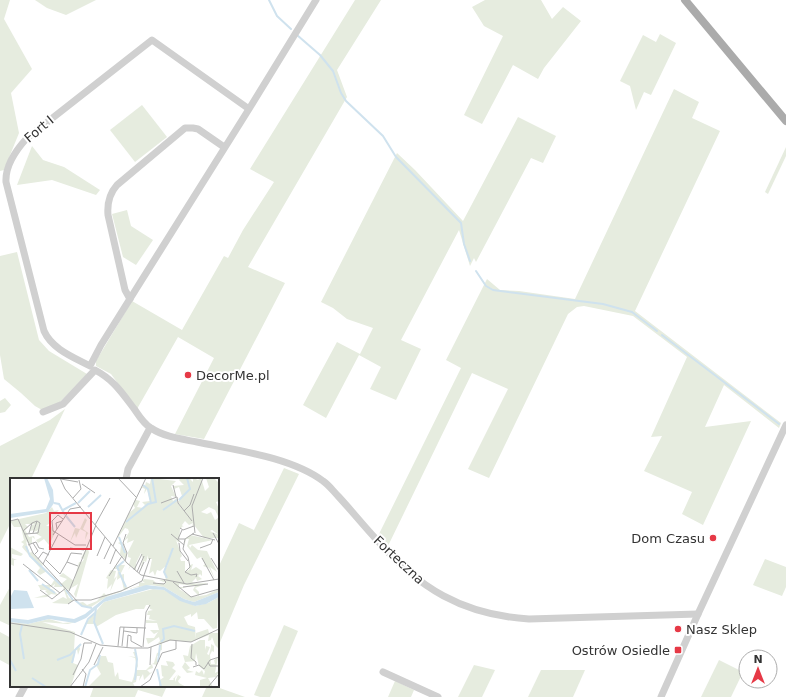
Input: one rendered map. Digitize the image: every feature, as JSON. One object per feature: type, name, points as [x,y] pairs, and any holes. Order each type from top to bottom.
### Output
[{"type":"main road","points":[[685,0],[786,121]]},
{"type":"street","points":[[43,412],[63,404],[92,368],[101,345],[316,0]]},
{"type":"street","name":"Fort I","points":[[92,368],[57,348],[47,338],[44,331],[6,182],[8,168],[18,148],[27,138],[152,40],[249,109]]},
{"type":"street","points":[[130,299],[125,290],[108,215],[108,202],[112,191],[117,185],[185,128],[198,129],[224,147]]},
{"type":"street","points":[[92,368],[111,380],[117,386],[141,419],[150,428],[128,468],[126,478]]},
{"type":"street","points":[[661,697],[786,425]]},
{"type":"street","name":"Forteczna","points":[[150,428],[172,436],[272,458],[304,470],[324,481],[390,555],[414,576],[439,594],[472,609],[502,616],[529,619],[698,614]]},
{"type":"street","points":[[383,672],[438,697]]},
{"type":"street","points":[[19,697],[24,687]]},
{"type":"shaded area","points":[[0,0],[10,0],[4,19],[32,69],[11,93],[19,133],[4,170],[0,171]]},
{"type":"shaded area","points":[[35,0],[96,0],[66,15],[47,8]]},
{"type":"shaded area","points":[[355,0],[381,0],[337,70],[347,97],[248,267],[285,283],[204,439],[175,434],[214,358],[178,337],[137,409],[111,374],[96,366],[96,361],[132,301],[182,330],[224,256],[228,258],[243,230],[274,182],[250,169]]},
{"type":"shaded area","points":[[485,0],[541,0],[552,19],[563,7],[581,21],[544,68],[538,79],[513,65],[482,124],[464,115],[503,36],[484,26],[472,7]]},
{"type":"shaded area","points":[[660,34],[676,43],[651,95],[644,92],[636,110],[630,86],[620,81],[643,35],[656,42]]},
{"type":"shaded area","points":[[674,89],[699,102],[692,118],[720,131],[635,311],[781,423],[779,428],[724,385],[705,427],[751,421],[703,525],[682,514],[692,492],[644,471],[662,436],[651,437],[687,357],[633,316],[584,306],[577,307],[568,314],[489,478],[468,469],[508,389],[472,373],[387,548],[378,536],[461,368],[446,360],[487,279],[500,290],[519,291],[575,299]]},
{"type":"shaded area","points":[[142,105],[167,137],[135,162],[110,130]]},
{"type":"shaded area","points":[[518,117],[556,136],[543,163],[531,158],[476,262],[474,258],[470,266],[459,230],[401,340],[421,349],[396,400],[370,389],[381,367],[359,355],[326,418],[303,405],[337,342],[360,354],[373,328],[347,319],[333,308],[321,302],[397,153],[463,221]]},
{"type":"shaded area","points":[[32,146],[43,160],[64,167],[100,190],[96,195],[52,180],[17,185]]},
{"type":"shaded area","points":[[786,147],[786,156],[768,194],[765,192]]},
{"type":"shaded area","points":[[127,210],[131,226],[153,240],[136,265],[123,257],[112,214]]},
{"type":"shaded area","points":[[17,252],[39,340],[49,351],[87,374],[59,403],[42,410],[35,406],[4,379],[0,355],[0,256]]},
{"type":"shaded area","points":[[5,398],[11,405],[5,412],[0,413],[0,401]]},
{"type":"shaded area","points":[[65,409],[31,478],[10,478],[10,524],[0,544],[0,446],[50,420]]},
{"type":"shaded area","points":[[284,468],[299,474],[244,585],[219,645],[219,566],[239,523],[254,530]]},
{"type":"shaded area","points":[[765,559],[786,567],[786,587],[782,596],[753,585]]},
{"type":"shaded area","points":[[10,587],[10,626],[0,621],[0,605]]},
{"type":"shaded area","points":[[284,625],[298,631],[270,697],[260,697],[254,695]]},
{"type":"shaded area","points":[[0,632],[10,637],[10,665],[0,660]]},
{"type":"shaded area","points":[[719,660],[738,670],[738,682],[731,697],[701,697]]},
{"type":"shaded area","points":[[474,665],[495,670],[482,697],[458,697]]},
{"type":"shaded area","points":[[541,670],[585,670],[573,697],[528,697]]},
{"type":"shaded area","points":[[395,681],[414,690],[411,697],[388,697]]},
{"type":"shaded area","points":[[94,687],[167,687],[162,697],[138,690],[135,697],[90,697]]},
{"type":"shaded area","points":[[207,687],[217,687],[245,697],[202,697]]},
{"type":"waterway","points":[[269,0],[277,16],[291,29]]},
{"type":"waterway","points":[[297,35],[320,55],[333,71],[341,93],[346,101],[383,136],[396,157],[461,223],[464,244],[470,261]]},
{"type":"waterway","points":[[476,271],[486,286],[493,290],[603,304],[632,312],[657,331]]},
{"type":"waterway","points":[[662,335],[779,424]]},
{"type":"place","name":"DecorMe.pl","points":[[188,375]]},
{"type":"place","name":"Dom Czasu","points":[[713,538]]},
{"type":"place","name":"Nasz Sklep","points":[[678,629]]},
{"type":"place","name":"Ostrów Osiedle","points":[[678,650]]}]
